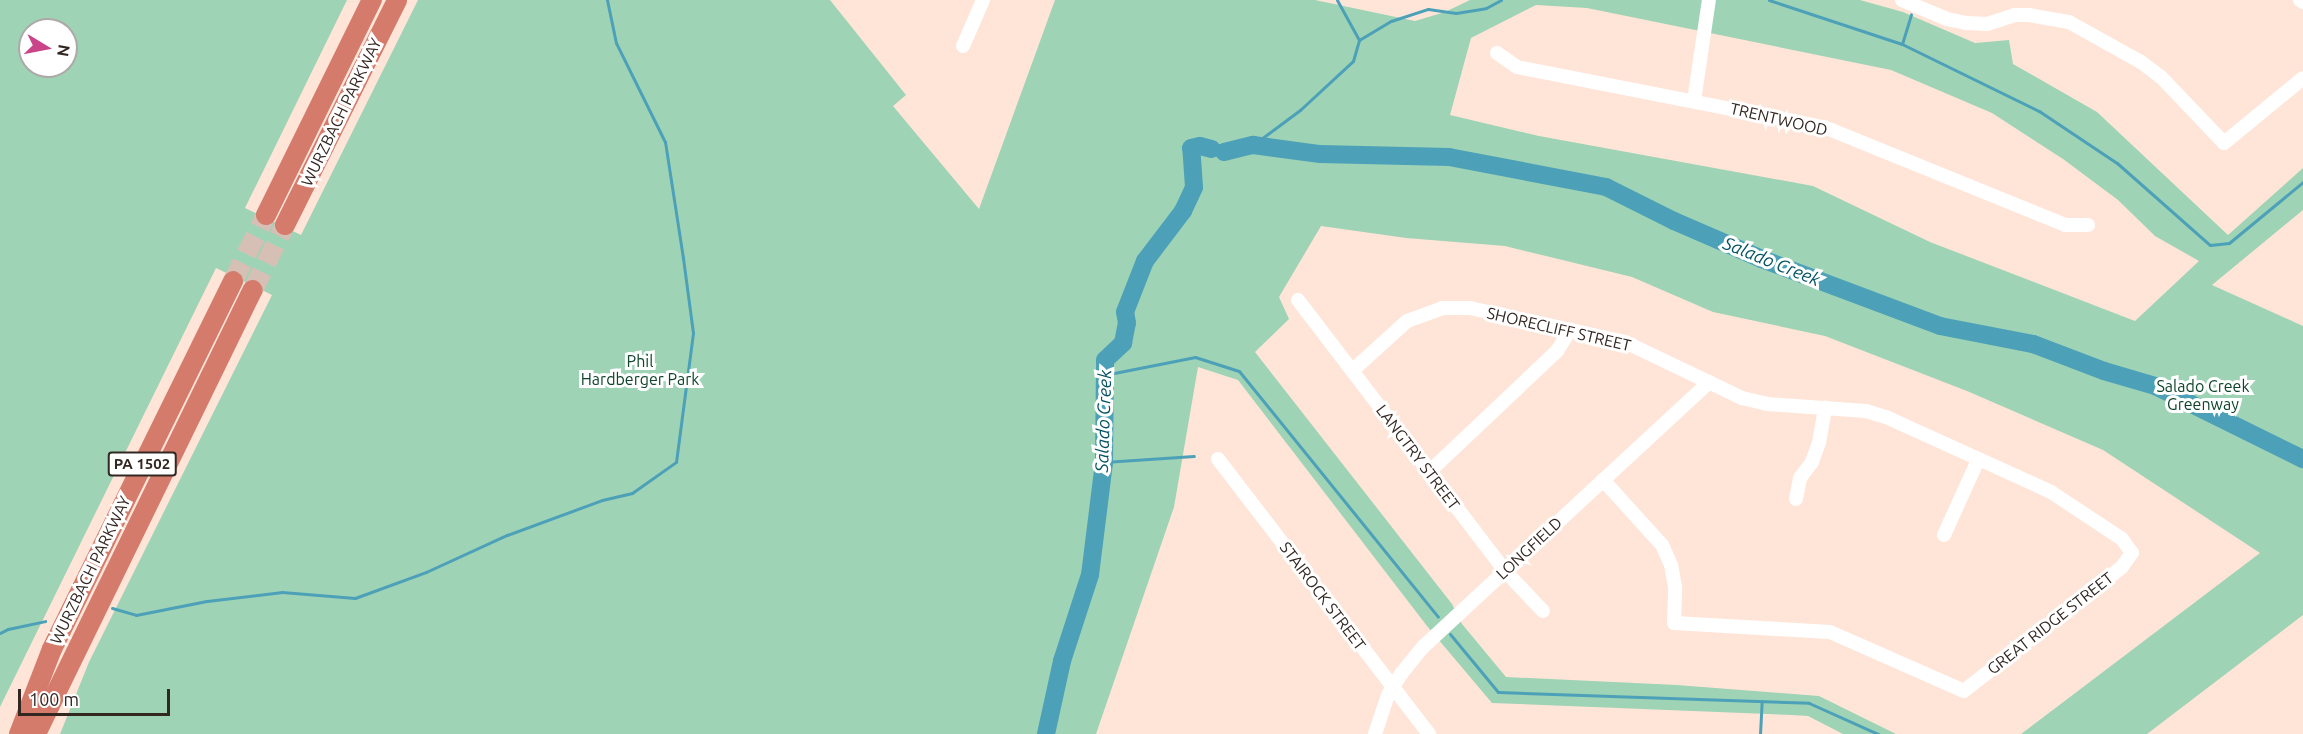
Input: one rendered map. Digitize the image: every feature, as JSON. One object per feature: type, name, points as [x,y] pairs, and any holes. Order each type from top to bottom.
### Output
[{"type":"highway","name":"WURZBACH PARKWAY","points":[[266,215],[372,0]]},
{"type":"highway","name":"WURZBACH PARKWAY","points":[[285,225],[397,0]]},
{"type":"highway","name":"WURZBACH PARKWAY","points":[[18,734],[34,690],[94,561],[233,281]]},
{"type":"highway","name":"WURZBACH PARKWAY","points":[[38,731],[253,290]]},
{"type":"highway","points":[[10,734],[34,690]]},
{"type":"street","points":[[963,46],[983,0]]},
{"type":"street","points":[[1694,101],[1709,0]]},
{"type":"street","points":[[1902,0],[1947,19],[1966,23],[1987,24],[2014,8],[2069,22],[2141,62],[2161,77],[2224,143],[2303,78]]},
{"type":"street","name":"TRENTWOOD","points":[[1497,53],[1517,67],[1824,127],[2065,225],[2088,225]]},
{"type":"street","name":"LANGTRY STREET","points":[[1298,300],[1505,571],[1543,611]]},
{"type":"street","name":"SHORECLIFF STREET","points":[[1353,370],[1407,321],[1442,308],[1470,308],[1570,330],[1642,348],[1742,398],[1767,404],[1866,411],[1886,417],[2051,492],[2122,539],[2132,553]]},
{"type":"street","points":[[1429,472],[1557,351],[1570,330]]},
{"type":"street","name":"LONGFIELD","points":[[1375,734],[1393,686],[1423,647],[1709,382]]},
{"type":"street","points":[[1796,499],[1800,478],[1819,443],[1825,408]]},
{"type":"street","name":"STAIROCK STREET","points":[[1218,459],[1393,686],[1412,715],[1429,734]]},
{"type":"street","points":[[1944,535],[1978,460]]},
{"type":"street","name":"GREAT RIDGE STREET","points":[[1602,480],[1662,545],[1671,565],[1676,587],[1674,623],[1830,632],[1964,691],[2122,567],[2132,553]]},
{"type":"green space","name":"Phil Hardberger Park","points":[[0,0],[347,0],[245,208],[301,235],[418,0],[830,0],[906,95],[893,106],[979,209],[1055,0],[1315,0],[1415,21],[1445,12],[1470,0],[1860,0],[1903,12],[1975,43],[2009,40],[2013,64],[2097,112],[2228,235],[2303,168],[2303,210],[2212,285],[2303,326],[2303,615],[2147,734],[2021,734],[2260,553],[2103,450],[1967,391],[1825,336],[1713,312],[1632,277],[1505,246],[1406,238],[1321,226],[1279,297],[1289,319],[1255,352],[1452,604],[1462,624],[1506,677],[1677,685],[1819,696],[1896,734],[1843,734],[1808,716],[1492,703],[1427,626],[1238,380],[1198,367],[1174,507],[1096,734],[60,734],[89,662],[272,295],[216,268],[0,707]],"holes":[[[1536,5],[1587,8],[1891,70],[1992,113],[2063,159],[2118,200],[2155,236],[2199,261],[2135,321],[1930,242],[1813,186],[1539,136],[1450,115],[1471,38]]]},
{"type":"waterway","points":[[112,608],[136,615],[207,601],[282,592],[355,598],[426,572],[507,535],[602,500],[632,493],[676,462],[693,333],[683,258],[665,142],[616,43],[607,0]]},
{"type":"waterway","points":[[1337,0],[1359,40]]},
{"type":"waterway","points":[[1253,145],[1300,110],[1353,61],[1359,40],[1391,21],[1428,9],[1456,13],[1486,8],[1501,0]]},
{"type":"waterway","points":[[1769,0],[1902,44],[2039,111],[2117,163],[2210,245],[2229,243],[2303,182]]},
{"type":"waterway","points":[[1902,44],[1911,14]]},
{"type":"waterway","name":"Salado Creek","points":[[1224,152],[1253,145],[1320,154],[1449,157],[1606,187],[1674,221],[1762,259],[1940,326],[2033,344],[2104,371],[2155,386],[2303,459]]},
{"type":"waterway","name":"Salado Creek","points":[[1046,734],[1062,661],[1090,575],[1104,462],[1105,360],[1123,343],[1127,323],[1125,312],[1145,261],[1183,211],[1194,187],[1191,148],[1200,146],[1212,149]]},
{"type":"waterway","points":[[1104,375],[1195,357],[1239,371],[1438,617]]},
{"type":"waterway","points":[[1104,462],[1194,456]]},
{"type":"waterway","points":[[0,633],[8,629],[45,621]]},
{"type":"waterway","points":[[1450,634],[1498,692],[1809,703],[1878,734]]},
{"type":"waterway","points":[[1760,734],[1762,701]]},
{"type":"tunnel","points":[[233,281],[266,215]]},
{"type":"tunnel","points":[[253,290],[285,225]]},
{"type":"park label","name":"Salado Creek Greenway","points":[[2203,395]]}]
